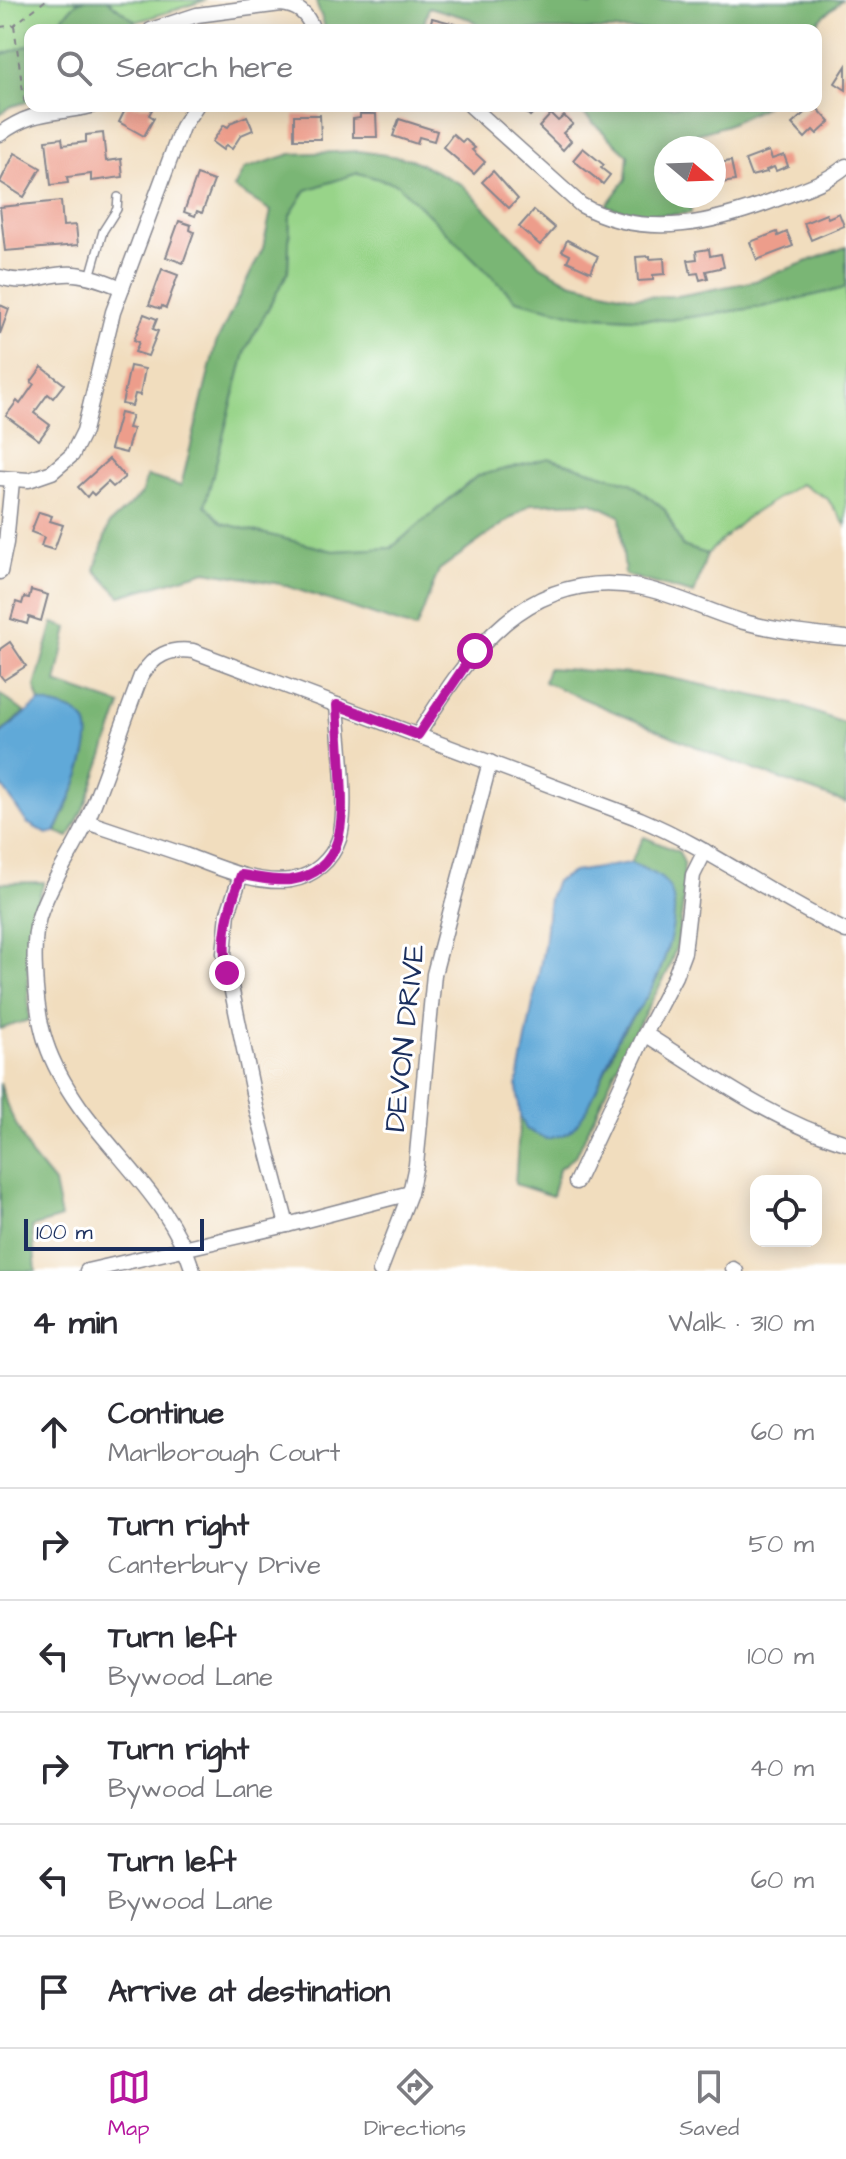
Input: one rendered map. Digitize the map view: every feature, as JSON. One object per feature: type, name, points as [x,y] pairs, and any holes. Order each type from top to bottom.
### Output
[{"type":"street","points":[[169,24],[197,15],[281,4],[292,5],[302,11],[310,24]]},
{"type":"street","points":[[0,134],[27,118],[50,112]]},
{"type":"street","points":[[0,572],[6,543],[6,480],[29,480],[52,472],[72,455],[90,414],[100,356],[122,288],[182,127],[192,112]]},
{"type":"street","points":[[479,112],[568,194],[597,213],[624,223],[678,225],[712,221],[816,184],[846,166]]},
{"type":"street","points":[[0,277],[25,282],[59,274],[90,277],[122,288]]},
{"type":"street","points":[[418,735],[475,651],[499,626],[523,608],[579,587],[639,587],[743,622],[846,638]]},
{"type":"street","points":[[193,1271],[186,1248],[162,1207],[79,1105],[51,1056],[38,1021],[34,948],[35,932],[46,900],[87,822],[141,676],[148,665],[168,651],[193,651],[660,827],[846,931]]},
{"type":"street","points":[[87,822],[241,875],[275,881],[308,875],[333,852],[343,820],[337,705]]},
{"type":"street","name":"DEVON DRIVE","points":[[380,1271],[410,1193],[419,1143],[434,974],[490,762]]},
{"type":"street","points":[[576,1182],[675,976],[684,952],[693,875],[705,851]]},
{"type":"street","points":[[241,875],[228,913],[224,953],[256,1107],[287,1225]]},
{"type":"street","points":[[645,1034],[777,1116],[846,1143]]},
{"type":"street","points":[[87,1271],[410,1193]]},
{"type":"lane","points":[[90,277],[103,231],[117,209],[118,197]]},
{"type":"path","points":[[0,27],[14,25],[46,0]]},
{"type":"path","points":[[14,25],[24,97]]},
{"type":"path","points":[[26,112],[27,118]]},
{"type":"green space","points":[[0,0],[83,0],[77,2],[57,24],[24,24],[24,47],[0,55]]},
{"type":"green space","points":[[107,0],[206,0],[136,22]]},
{"type":"green space","points":[[107,0],[136,22],[57,24],[77,2]]},
{"type":"green space","points":[[316,0],[572,0],[591,6],[598,0],[842,0],[818,24],[477,24],[470,19],[429,7],[424,24],[324,24]]},
{"type":"green space","points":[[24,47],[24,103],[0,114],[0,55]]},
{"type":"green space","points":[[581,112],[754,112],[727,125],[691,136],[654,136],[654,208],[691,208],[691,213],[638,213],[606,206],[626,179],[628,155]]},
{"type":"green space","points":[[359,151],[411,159],[463,185],[541,266],[570,282],[633,297],[678,296],[755,281],[846,247],[846,286],[762,307],[669,320],[577,315],[516,300],[397,184],[358,173],[306,190],[290,215],[288,272],[246,349],[205,505],[222,523],[333,551],[391,548],[477,476],[549,458],[631,483],[665,510],[682,546],[707,554],[694,594],[625,575],[620,516],[591,502],[531,504],[439,570],[416,629],[280,584],[206,571],[120,596],[95,570],[109,524],[141,495],[147,476],[181,486],[216,343],[263,248],[271,211],[234,188],[244,169],[291,154]]},
{"type":"green space","points":[[358,173],[397,184],[431,216],[577,315],[669,320],[762,307],[846,286],[846,526],[827,498],[800,484],[746,518],[707,554],[682,546],[665,510],[477,476],[391,548],[333,551],[221,523],[205,504],[246,349],[288,272],[290,215],[306,190]]},
{"type":"green space","points":[[53,623],[68,628],[56,683],[121,705],[86,803],[69,837],[56,832],[79,777],[88,733],[86,723],[78,714],[40,702],[35,687]]},
{"type":"green space","points":[[548,668],[661,676],[793,704],[846,724],[846,803],[725,759],[544,682]]},
{"type":"green space","points":[[0,694],[24,712],[0,734]]},
{"type":"green space","points":[[644,837],[679,852],[684,863],[683,904],[677,945],[667,973],[623,1053],[577,1154],[559,1169],[552,1196],[515,1184],[520,1116],[527,1129],[583,1114],[618,1038],[659,975],[674,906],[648,870],[630,863]]},
{"type":"green space","points":[[44,882],[27,935],[29,1020],[0,1029],[0,883]]},
{"type":"green space","points":[[0,1083],[7,1106],[31,1155],[54,1183],[61,1218],[32,1227],[36,1271],[0,1271]]},
{"type":"water","points":[[40,702],[78,714],[86,723],[88,733],[84,761],[73,793],[55,832],[47,834],[27,823],[0,783],[0,734]]},
{"type":"water","points":[[630,863],[660,877],[667,884],[674,908],[670,940],[660,971],[648,995],[620,1034],[584,1113],[569,1132],[546,1139],[526,1129],[520,1116],[517,1086],[544,946],[549,898],[556,881],[573,872]]},
{"type":"building","points":[[432,18],[455,24],[430,24]]},
{"type":"building","points":[[846,66],[846,90],[835,83]]},
{"type":"building","points":[[124,112],[151,112],[149,115],[154,118],[144,136],[119,122]]},
{"type":"building","points":[[805,112],[821,112],[830,122],[817,134],[813,130],[805,138],[792,124]]},
{"type":"building","points":[[360,114],[376,114],[377,137],[353,137],[353,119],[360,118]]},
{"type":"building","points":[[551,114],[558,121],[564,116],[573,124],[563,133],[571,141],[563,150],[539,127]]},
{"type":"building","points":[[294,115],[320,115],[321,139],[294,139]]},
{"type":"building","points":[[247,116],[253,130],[241,135],[232,149],[226,145],[223,150],[212,142],[224,125],[228,127]]},
{"type":"building","points":[[399,119],[437,131],[434,141],[419,137],[417,144],[393,136]]},
{"type":"building","points":[[103,133],[106,161],[121,159],[123,177],[91,181],[91,174],[67,177],[68,183],[51,185],[46,140],[62,138],[63,145],[86,142],[86,135]]},
{"type":"building","points":[[453,134],[462,142],[465,139],[485,162],[474,174],[443,147]]},
{"type":"building","points":[[583,148],[604,165],[601,168],[610,175],[603,184],[573,160]]},
{"type":"building","points":[[769,151],[772,159],[784,155],[788,166],[776,171],[774,167],[751,176],[745,160]]},
{"type":"building","points":[[15,153],[41,168],[24,197],[0,182]]},
{"type":"building","points":[[731,161],[735,181],[726,182],[726,162]]},
{"type":"building","points":[[493,171],[518,199],[509,208],[482,182]]},
{"type":"building","points":[[197,175],[214,181],[202,213],[197,211],[195,216],[184,212]]},
{"type":"building","points":[[61,201],[63,226],[76,225],[78,245],[5,251],[0,207]]},
{"type":"building","points":[[534,210],[555,228],[540,245],[519,227]]},
{"type":"building","points":[[839,213],[844,226],[811,240],[804,223],[826,214],[828,218]]},
{"type":"building","points":[[179,221],[191,225],[190,230],[194,232],[183,263],[166,257]]},
{"type":"building","points":[[777,232],[778,236],[787,232],[793,246],[757,260],[750,242]]},
{"type":"building","points":[[567,240],[598,256],[591,272],[567,261],[570,255],[562,251]]},
{"type":"building","points":[[709,249],[710,256],[721,254],[724,267],[706,271],[708,278],[700,280],[698,273],[691,274],[688,260],[697,259],[696,251]]},
{"type":"building","points":[[650,256],[650,259],[664,258],[665,274],[653,275],[653,280],[638,281],[636,257]]},
{"type":"building","points":[[162,269],[178,275],[166,308],[162,306],[161,309],[149,305]]},
{"type":"building","points":[[0,305],[9,309],[0,334]]},
{"type":"building","points":[[144,314],[157,319],[153,329],[158,331],[148,356],[135,352],[139,342],[134,340]]},
{"type":"building","points":[[130,366],[145,369],[140,395],[135,394],[132,406],[122,404]]},
{"type":"building","points":[[42,367],[64,384],[53,398],[48,394],[34,413],[50,425],[39,440],[6,416],[17,401],[20,404]]},
{"type":"building","points":[[120,413],[132,416],[128,428],[133,429],[126,453],[110,449]]},
{"type":"building","points":[[109,459],[125,477],[113,487],[108,482],[94,495],[91,492],[87,497],[78,487]]},
{"type":"building","points":[[39,512],[52,516],[50,521],[63,525],[54,550],[41,546],[44,537],[31,532]]},
{"type":"building","points":[[31,590],[48,595],[41,621],[29,617],[27,624],[11,619],[16,602],[22,604],[24,597],[29,598]]},
{"type":"building","points":[[10,642],[26,666],[4,680],[0,675],[0,649]]},
{"type":"route","points":[[227,973],[224,933],[241,875],[275,881],[308,875],[333,852],[340,837],[343,807],[337,705],[418,735],[475,651]]}]
